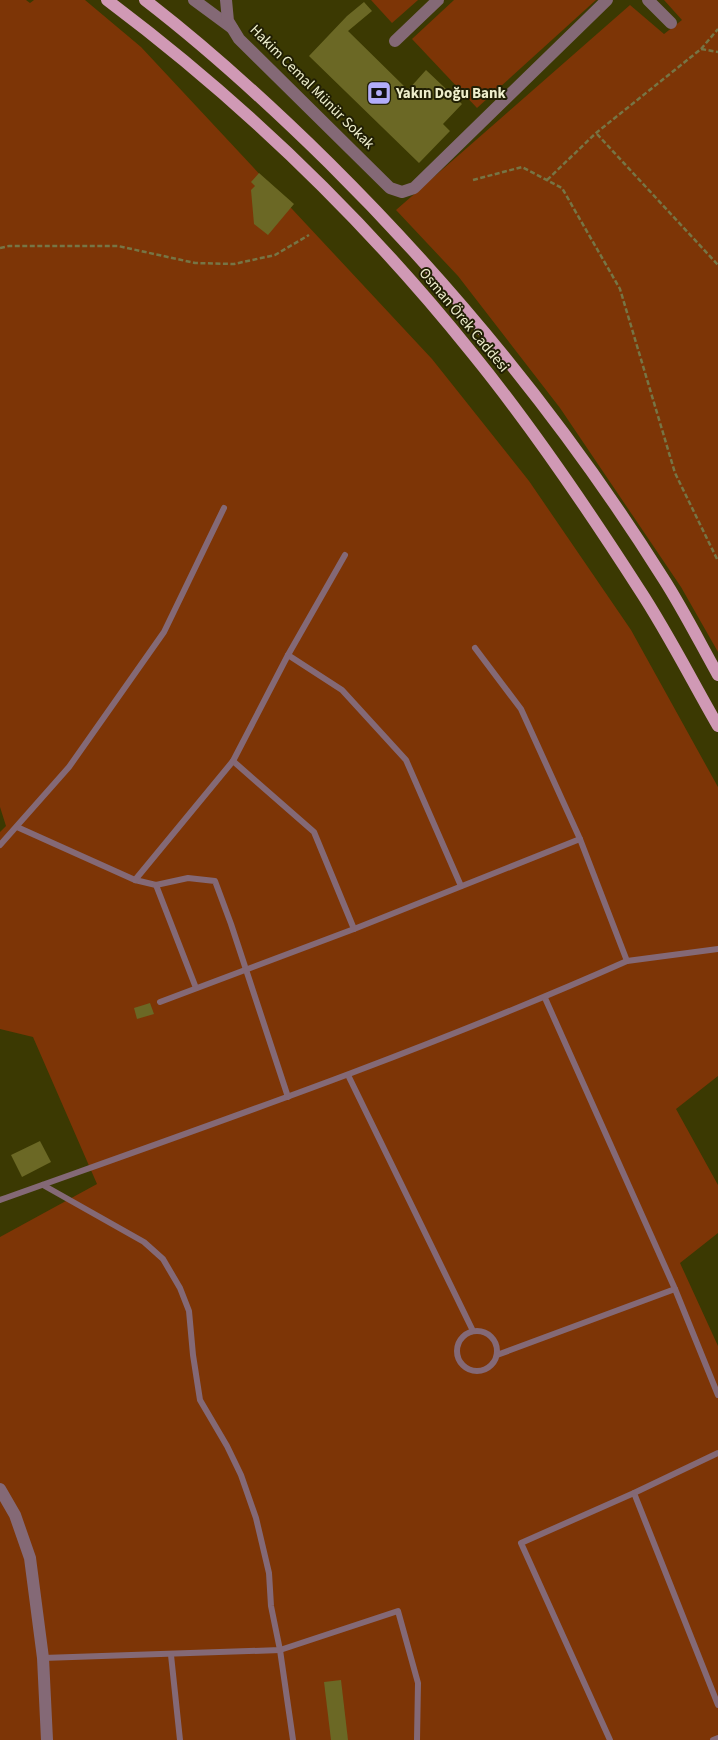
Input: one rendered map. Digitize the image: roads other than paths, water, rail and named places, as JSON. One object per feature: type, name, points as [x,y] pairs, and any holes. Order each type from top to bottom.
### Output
[{"type":"main road","name":"Osman Örek Caddesi","points":[[107,0],[148,31],[244,112],[296,161],[377,243],[472,353],[549,455],[640,590],[718,726]]},
{"type":"main road","name":"Osman Örek Caddesi","points":[[145,0],[261,97],[395,230],[485,331],[571,441],[663,578],[718,675]]},
{"type":"street","points":[[194,0],[232,28]]},
{"type":"street","name":"Hakim Cemal Münür Sokak","points":[[226,0],[227,14],[232,28],[239,39],[390,188],[402,192],[414,188],[607,0]]},
{"type":"street","points":[[395,41],[438,0]]},
{"type":"street","points":[[648,0],[671,23]]},
{"type":"street","points":[[0,1489],[15,1515],[30,1558],[43,1658],[47,1740]]},
{"type":"lane","points":[[0,845],[69,767],[164,632],[224,508]]},
{"type":"lane","points":[[135,880],[233,761],[288,655],[345,556]]},
{"type":"lane","points":[[475,648],[521,709],[580,839],[627,961]]},
{"type":"lane","points":[[288,655],[342,690],[406,760],[461,886]]},
{"type":"lane","points":[[233,761],[314,832],[354,929]]},
{"type":"lane","points":[[17,827],[135,880],[156,885],[188,878],[215,881],[288,1097]]},
{"type":"lane","points":[[160,1002],[354,929],[580,839]]},
{"type":"lane","points":[[156,885],[196,988]]},
{"type":"lane","points":[[0,1200],[348,1075],[499,1014],[545,998],[627,961],[718,949]]},
{"type":"lane","points":[[545,998],[675,1289],[718,1395]]},
{"type":"lane","points":[[348,1075],[473,1331]]},
{"type":"lane","points":[[43,1185],[144,1242],[163,1259],[180,1288],[189,1311],[200,1400],[242,1476],[256,1518],[268,1573],[271,1606],[280,1650],[293,1740]]},
{"type":"lane","points":[[497,1355],[495,1342],[491,1336],[480,1330],[473,1331],[458,1343],[460,1363],[471,1370],[478,1371],[490,1366],[497,1355],[675,1289]]},
{"type":"lane","points":[[610,1740],[521,1543],[718,1453]]},
{"type":"lane","points":[[634,1493],[718,1705]]},
{"type":"lane","points":[[43,1658],[280,1650],[398,1611],[418,1683],[417,1740]]},
{"type":"lane","points":[[171,1655],[180,1740]]},
{"type":"lane","points":[[713,1740],[718,1738]]},
{"type":"place","name":"Yakın Doğu Bank","points":[[379,93]]}]
